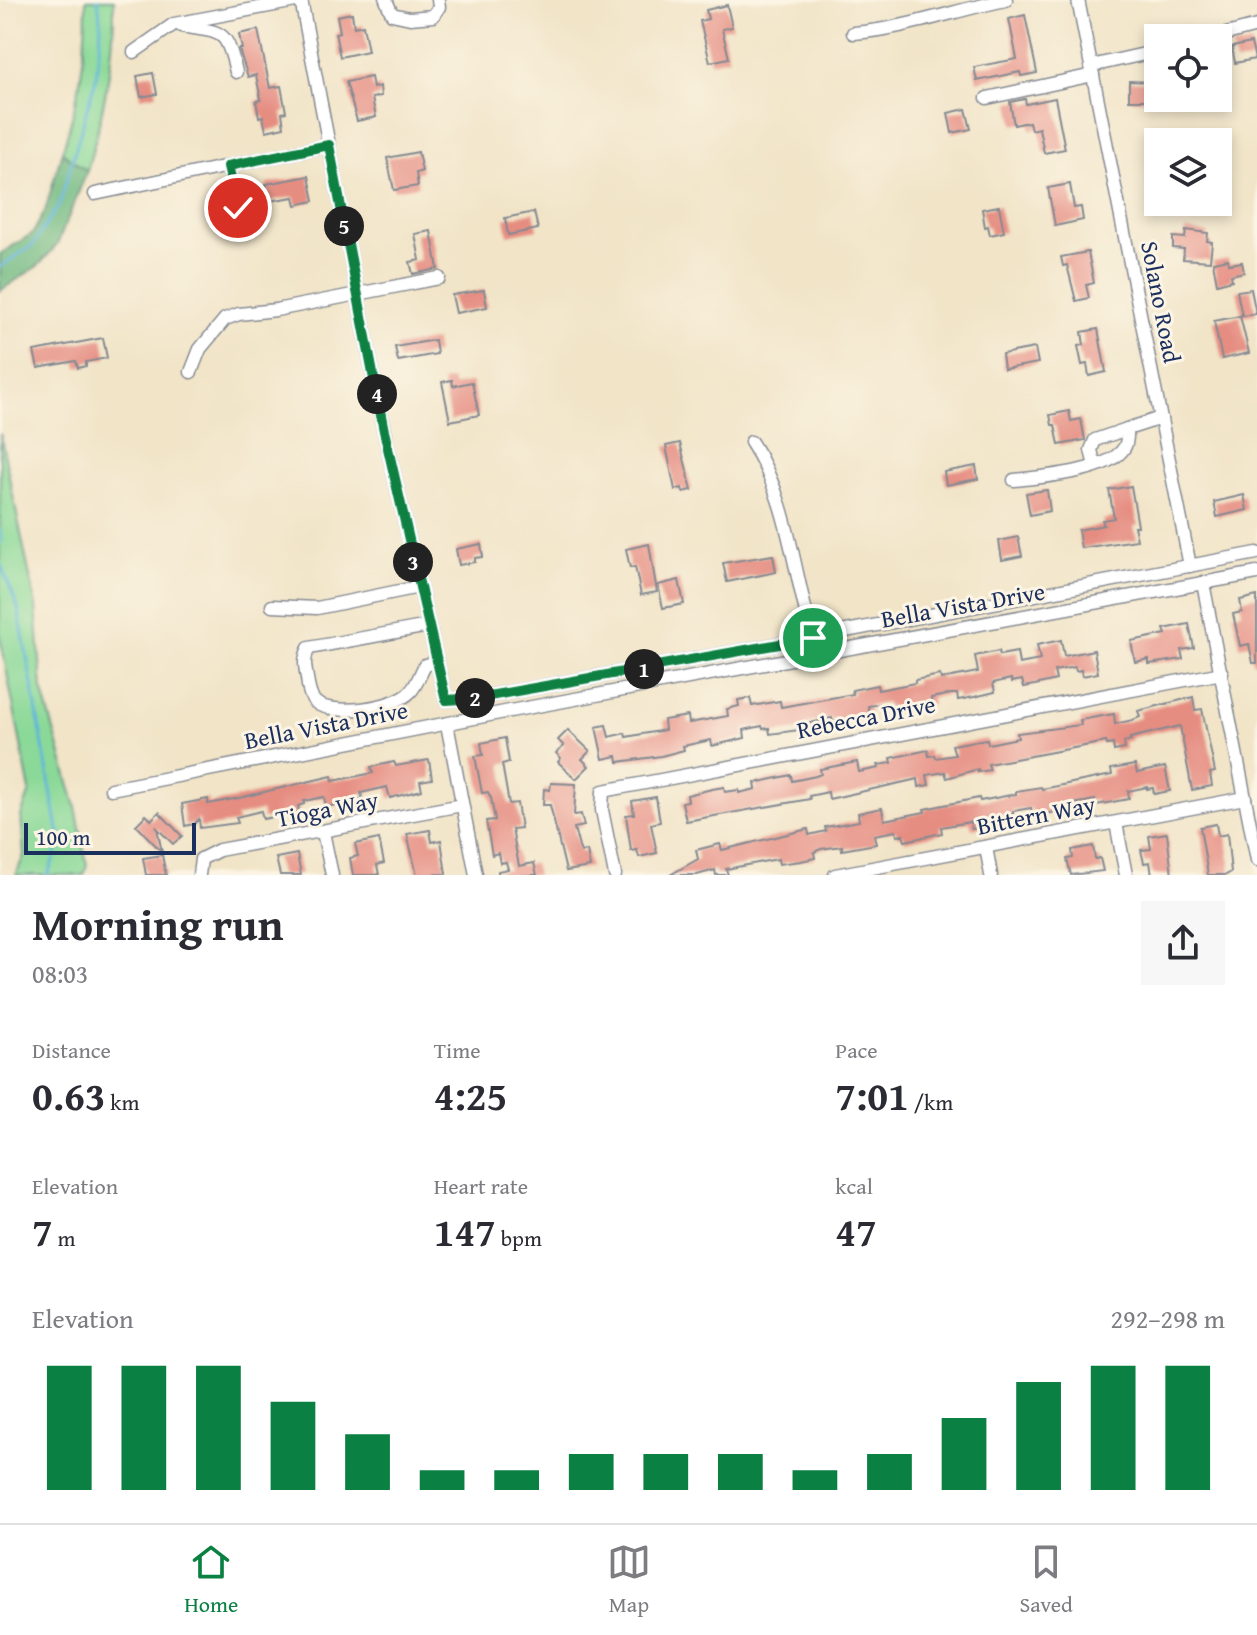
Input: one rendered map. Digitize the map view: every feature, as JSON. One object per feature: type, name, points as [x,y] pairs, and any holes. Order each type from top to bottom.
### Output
[{"type":"street","points":[[134,52],[174,24],[301,0],[384,431],[446,700],[478,698],[813,638],[1257,553]]},
{"type":"street","points":[[386,0],[392,14],[410,18],[433,16],[439,7],[438,0]]},
{"type":"street","points":[[853,33],[887,30],[1006,0]]},
{"type":"street","name":"Solano Road","points":[[1078,0],[1190,566]]},
{"type":"street","points":[[174,24],[220,33],[230,44],[236,72]]},
{"type":"street","points":[[1232,33],[1257,26]]},
{"type":"street","points":[[987,98],[1144,55]]},
{"type":"street","points":[[95,194],[329,145]]},
{"type":"street","points":[[228,166],[238,208]]},
{"type":"street","points":[[191,372],[200,349],[225,319],[439,278]]},
{"type":"street","points":[[1095,466],[1091,450],[1095,440],[1161,418]]},
{"type":"street","points":[[1014,480],[1095,466],[1117,456],[1126,445],[1127,429]]},
{"type":"street","points":[[751,442],[780,502],[813,638]]},
{"type":"street","name":"Bella Vista Drive","points":[[111,789],[1257,573]]},
{"type":"street","points":[[1203,583],[1257,860]]},
{"type":"street","points":[[272,606],[317,608],[419,587]]},
{"type":"street","points":[[428,626],[309,648],[304,661],[309,690],[315,702],[344,711],[395,701],[410,692],[425,665],[436,662]]},
{"type":"street","name":"Rebecca Drive","points":[[615,875],[602,810],[603,791],[1222,673]]},
{"type":"street","points":[[447,724],[476,875]]},
{"type":"street","name":"Bittern Way","points":[[835,875],[1245,798]]},
{"type":"street","name":"Tioga Way","points":[[199,875],[201,859],[219,850],[462,805]]},
{"type":"street","points":[[1116,823],[1126,875]]},
{"type":"street","points":[[323,832],[332,875]]},
{"type":"street","points":[[986,847],[991,875]]},
{"type":"green space","points":[[86,0],[114,0],[107,86],[87,171],[62,152],[81,77]]},
{"type":"green space","points":[[62,152],[87,171],[57,245],[39,265],[0,291],[0,254],[33,233],[45,211]]},
{"type":"green space","points":[[0,433],[36,606],[42,689],[76,807],[87,865],[84,875],[16,875],[24,855],[21,816],[30,791],[0,637]]},
{"type":"building","points":[[727,5],[732,27],[722,29],[729,58],[710,62],[700,21],[708,19],[706,10]]},
{"type":"building","points":[[352,13],[354,27],[363,25],[368,51],[340,57],[335,33],[340,32],[337,16]]},
{"type":"building","points":[[1025,15],[1037,73],[1021,76],[1020,72],[977,81],[974,67],[1017,59],[1009,19]]},
{"type":"building","points":[[258,30],[270,88],[281,86],[286,112],[282,113],[284,127],[266,131],[256,101],[261,100],[256,75],[248,77],[239,49],[242,49],[239,34]]},
{"type":"building","points":[[1251,43],[1255,59],[1235,63],[1232,47]]},
{"type":"building","points":[[153,73],[157,94],[141,97],[137,76]]},
{"type":"building","points":[[371,77],[373,88],[380,86],[381,96],[372,98],[376,117],[357,121],[346,82]]},
{"type":"building","points":[[1129,81],[1144,82],[1144,100],[1129,100]]},
{"type":"building","points":[[1055,98],[1065,149],[1044,153],[1039,128],[1031,130],[1029,122],[1014,125],[1010,102],[1025,99],[1026,104]]},
{"type":"building","points":[[966,109],[971,129],[952,133],[948,113]]},
{"type":"building","points":[[418,152],[422,171],[416,173],[418,186],[394,190],[387,158]]},
{"type":"building","points":[[309,176],[314,201],[296,205],[294,197],[269,201],[266,184]]},
{"type":"building","points":[[1070,184],[1074,208],[1081,207],[1083,220],[1055,226],[1048,188]]},
{"type":"building","points":[[999,206],[1004,232],[990,235],[988,226],[985,227],[982,209]]},
{"type":"building","points":[[534,212],[538,229],[508,235],[505,218]]},
{"type":"building","points":[[1186,230],[1208,233],[1207,241],[1212,242],[1210,261],[1183,259],[1184,249],[1173,248],[1173,237],[1185,238]]},
{"type":"building","points":[[431,231],[438,269],[413,274],[410,262],[420,260],[415,234]]},
{"type":"building","points":[[1088,252],[1094,283],[1086,285],[1089,298],[1076,301],[1067,265],[1063,266],[1061,257]]},
{"type":"building","points":[[1228,259],[1229,264],[1242,262],[1244,272],[1231,275],[1232,280],[1217,284],[1213,262]]},
{"type":"building","points":[[1251,289],[1256,314],[1242,316],[1237,291]]},
{"type":"building","points":[[484,290],[487,307],[456,313],[452,295]]},
{"type":"building","points":[[1240,316],[1249,353],[1222,359],[1214,321]]},
{"type":"building","points":[[1098,329],[1106,372],[1089,376],[1087,364],[1082,365],[1078,346],[1084,345],[1082,332]]},
{"type":"building","points":[[103,338],[107,358],[86,362],[86,366],[78,368],[76,361],[38,368],[34,351]]},
{"type":"building","points":[[435,340],[437,354],[398,361],[395,347]]},
{"type":"building","points":[[1035,348],[1038,363],[1004,369],[1002,354]]},
{"type":"building","points":[[452,380],[453,386],[472,382],[479,415],[450,421],[442,382]]},
{"type":"building","points":[[1069,411],[1071,421],[1081,419],[1085,440],[1059,445],[1050,415]]},
{"type":"building","points":[[680,443],[692,490],[683,492],[682,488],[675,490],[666,446]]},
{"type":"building","points":[[976,466],[978,479],[946,485],[944,472]]},
{"type":"building","points":[[1131,486],[1138,526],[1134,526],[1137,540],[1081,548],[1078,530],[1104,525],[1102,520],[1114,518],[1109,490]]},
{"type":"building","points":[[1047,490],[1050,511],[1030,515],[1026,493]]},
{"type":"building","points":[[1244,495],[1247,510],[1217,517],[1214,502]]},
{"type":"building","points":[[1018,537],[1022,556],[1002,560],[999,541]]},
{"type":"building","points":[[481,544],[483,557],[459,565],[456,549]]},
{"type":"building","points":[[649,544],[657,592],[641,595],[635,567],[630,568],[626,549]]},
{"type":"building","points":[[773,555],[776,572],[727,582],[723,563]]},
{"type":"building","points":[[679,580],[684,604],[663,608],[658,585]]},
{"type":"building","points":[[1257,596],[1257,663],[1253,663],[1249,644],[1240,646],[1233,614],[1242,612],[1240,600]]},
{"type":"building","points":[[1189,624],[1194,648],[1181,650],[1183,659],[1149,664],[1149,659],[1135,662],[1131,641],[1166,634],[1164,629]]},
{"type":"building","points":[[1061,640],[1064,656],[1094,650],[1098,673],[1082,676],[1081,670],[1076,671],[1075,667],[1054,671],[1056,680],[1035,685],[1024,687],[1022,680],[1012,682],[1011,679],[993,683],[995,692],[974,697],[958,700],[957,694],[951,694],[931,698],[932,704],[894,711],[893,706],[888,707],[887,703],[868,706],[870,716],[833,722],[832,718],[806,724],[807,729],[770,734],[769,728],[763,729],[762,726],[744,730],[745,738],[712,746],[711,740],[683,746],[684,750],[661,756],[618,762],[617,756],[603,759],[596,727],[606,725],[609,737],[625,733],[626,737],[665,730],[664,720],[688,716],[689,723],[728,716],[727,709],[739,706],[738,700],[750,698],[752,706],[780,701],[781,707],[853,694],[852,690],[877,685],[878,690],[940,675],[941,679],[978,672],[975,656],[999,651],[1000,655],[1017,652],[1019,664],[1040,660],[1037,645]]},
{"type":"building","points":[[1193,697],[1195,710],[1202,709],[1215,772],[1210,773],[1212,786],[1192,790],[1180,726],[1130,738],[1124,742],[1125,749],[1114,751],[1113,744],[1107,745],[1106,742],[988,764],[990,770],[978,772],[978,769],[947,778],[945,772],[927,775],[929,785],[919,787],[918,779],[829,799],[828,792],[809,796],[810,799],[686,821],[682,802],[688,801],[687,795],[724,787],[725,792],[739,790],[739,793],[756,789],[755,783],[791,775],[792,781],[821,774],[820,769],[857,762],[859,772],[892,763],[891,758],[928,750],[929,756],[935,755],[936,758],[955,755],[952,745],[987,739],[988,744],[1018,738],[1017,733],[1081,725],[1080,720],[1114,714],[1115,724],[1140,717],[1138,711]]},
{"type":"building","points":[[568,730],[590,751],[582,759],[589,766],[576,779],[558,762],[561,758],[556,753],[564,746],[558,740]]},
{"type":"building","points":[[505,738],[509,762],[502,764],[509,804],[517,803],[521,828],[512,829],[519,866],[534,863],[537,875],[498,875],[498,871],[508,869],[506,862],[500,863],[498,853],[492,855],[486,821],[495,820],[491,798],[488,792],[482,793],[475,756],[483,755],[481,743]]},
{"type":"building","points":[[429,760],[432,779],[420,781],[422,790],[390,798],[387,787],[361,793],[363,799],[326,807],[324,797],[304,801],[298,806],[299,812],[263,819],[261,811],[236,817],[238,823],[200,828],[199,819],[185,826],[182,804],[208,799],[208,804],[332,776],[333,781],[373,773],[371,767],[394,762],[396,766]]},
{"type":"building","points":[[1135,765],[1137,773],[1165,767],[1170,791],[1154,794],[1153,788],[1147,787],[1128,791],[1129,799],[1096,805],[1095,800],[1068,805],[1069,809],[1033,817],[1031,808],[1013,811],[1013,814],[1007,815],[1008,821],[972,829],[970,822],[941,827],[942,833],[905,841],[903,835],[897,836],[896,831],[874,835],[876,844],[842,850],[842,846],[821,849],[814,852],[815,858],[779,864],[778,859],[726,869],[728,875],[716,875],[715,870],[697,875],[670,875],[698,859],[696,850],[720,844],[722,850],[808,829],[809,835],[826,831],[825,827],[859,821],[858,813],[882,808],[884,820],[979,798],[980,801],[1016,794],[1016,791],[1112,775],[1111,769]]},
{"type":"building","points":[[551,783],[576,784],[574,815],[581,814],[584,826],[574,828],[581,852],[587,851],[590,867],[566,871],[550,805],[543,805],[544,789],[550,790]]},
{"type":"building","points":[[656,797],[660,822],[651,824],[657,853],[639,857],[637,850],[631,851],[626,815],[634,814],[632,801]]},
{"type":"building","points":[[159,812],[182,836],[173,844],[157,828],[162,852],[136,825],[146,815],[151,820]]},
{"type":"building","points":[[1216,824],[1218,836],[1227,834],[1231,872],[1226,875],[1208,875],[1200,827]]},
{"type":"building","points":[[430,830],[432,842],[441,840],[446,874],[417,875],[407,834]]},
{"type":"building","points":[[1167,833],[1172,875],[1152,875],[1150,862],[1144,863],[1141,850],[1151,849],[1149,836]]},
{"type":"building","points":[[379,839],[384,863],[377,865],[379,875],[353,875],[350,858],[358,856],[355,844]]},
{"type":"building","points":[[1093,846],[1095,859],[1100,858],[1103,871],[1071,875],[1067,859],[1073,858],[1072,850]]},
{"type":"building","points":[[297,854],[301,875],[280,875],[276,858]]},
{"type":"building","points":[[162,855],[166,875],[146,875],[143,858]]},
{"type":"waterway","points":[[0,267],[33,245],[60,203],[96,78],[101,28],[98,0]]},
{"type":"waterway","points":[[0,530],[0,543]]},
{"type":"waterway","points":[[0,563],[18,607],[60,841],[48,875]]},
{"type":"route","points":[[238,208],[228,166],[329,145],[384,431],[446,700],[478,698],[813,638]]}]
